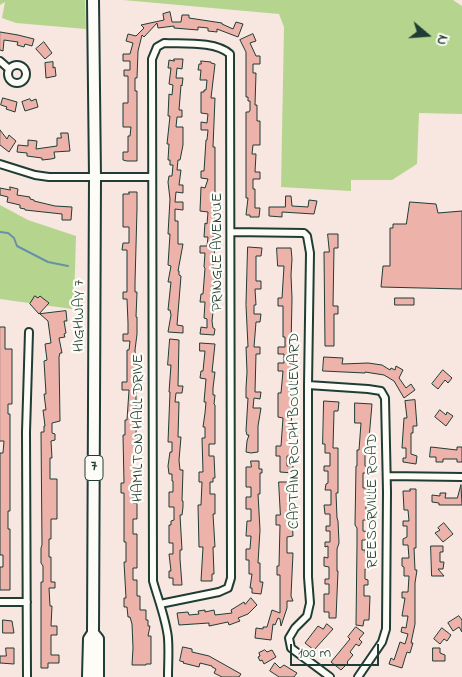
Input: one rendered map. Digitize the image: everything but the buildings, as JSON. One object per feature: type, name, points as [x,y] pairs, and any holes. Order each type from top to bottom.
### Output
[{"type":"main road","name":"HIGHWAY 7","points":[[88,677],[89,639],[93,633],[95,177],[93,0]]},
{"type":"main road","name":"HIGHWAY 7","points":[[93,633],[98,639],[98,677]]},
{"type":"street","name":"PRINGLE AVENUE","points":[[152,177],[152,59],[157,47],[164,43],[216,46],[225,49],[230,54],[231,65],[231,578],[228,588],[219,592],[160,604]]},
{"type":"street","points":[[0,61],[9,69]]},
{"type":"street","points":[[0,164],[50,178],[152,177]]},
{"type":"street","name":"HAMILTON HALL DRIVE","points":[[152,177],[153,581],[168,637],[168,677]]},
{"type":"street","name":"CAPTAIN ROLPH BOULEVARD","points":[[232,232],[304,233],[310,252],[308,385],[308,577],[310,603],[307,616],[295,628],[289,638],[291,648],[330,677]]},
{"type":"street","points":[[27,677],[26,432],[29,332]]},
{"type":"street","name":"REESORVILLE ROAD","points":[[308,385],[381,391],[385,398],[387,476],[386,628],[382,642],[358,677]]},
{"type":"street","points":[[387,476],[462,477]]},
{"type":"street","points":[[0,602],[27,602]]},
{"type":"green space","points":[[0,0],[85,0],[86,29],[16,23],[2,18],[5,2],[0,5]]},
{"type":"green space","points":[[123,0],[453,0],[462,6],[462,114],[419,113],[417,164],[392,180],[351,180],[351,191],[281,187],[284,27],[279,14]]},
{"type":"green space","points":[[0,205],[28,220],[76,236],[74,302],[72,309],[0,299]]},
{"type":"waterway","points":[[0,232],[8,233],[14,238],[17,246],[48,262],[68,266]]}]
